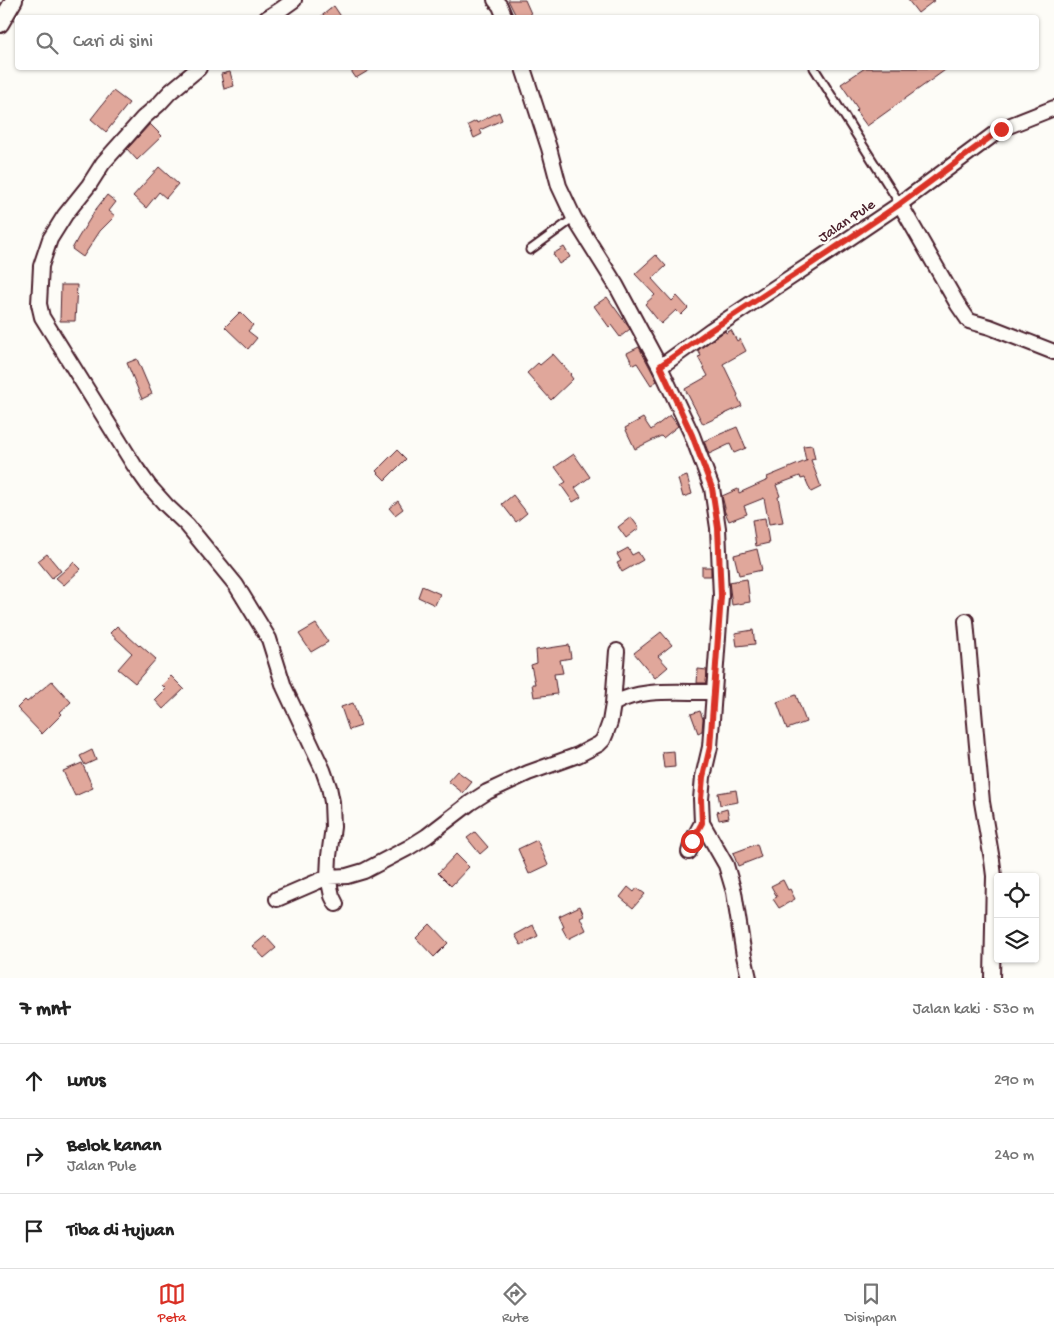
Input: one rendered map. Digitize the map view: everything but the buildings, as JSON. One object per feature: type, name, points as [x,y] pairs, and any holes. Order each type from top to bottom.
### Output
[{"type":"street","points":[[0,24],[14,0]]},
{"type":"street","points":[[272,15],[294,0]]},
{"type":"street","points":[[495,0],[504,15]]},
{"type":"street","points":[[197,70],[170,92],[128,134],[103,163],[89,185],[65,215],[50,238],[41,266],[39,304],[42,317],[139,472],[166,505],[187,524],[236,585],[269,639],[284,686],[329,787],[334,827],[329,856],[328,877],[332,896],[336,904]]},
{"type":"street","points":[[524,70],[549,148],[559,186],[574,218],[616,285],[660,366],[692,435],[712,488],[718,528],[721,596],[710,747],[702,784],[702,823],[726,865],[734,892],[749,978]]},
{"type":"street","name":"Jalan Pule","points":[[660,366],[900,204],[1001,129],[1054,108]]},
{"type":"street","points":[[900,204],[969,321],[990,327],[1054,352]]},
{"type":"street","points":[[966,621],[982,802],[994,876],[992,978]]},
{"type":"street","points":[[277,899],[328,877],[347,876],[364,871],[427,836],[487,792],[599,744],[603,740],[610,722],[617,651]]},
{"type":"street","points":[[613,704],[620,700],[647,693],[714,692]]},
{"type":"street","points":[[689,852],[692,841],[702,823]]},
{"type":"lane","points":[[815,70],[900,204]]},
{"type":"lane","points":[[530,250],[574,218]]},
{"type":"route","points":[[692,841],[702,823],[701,799],[703,777],[710,747],[721,596],[718,528],[712,488],[692,435],[660,366],[900,204],[1001,129]]}]
